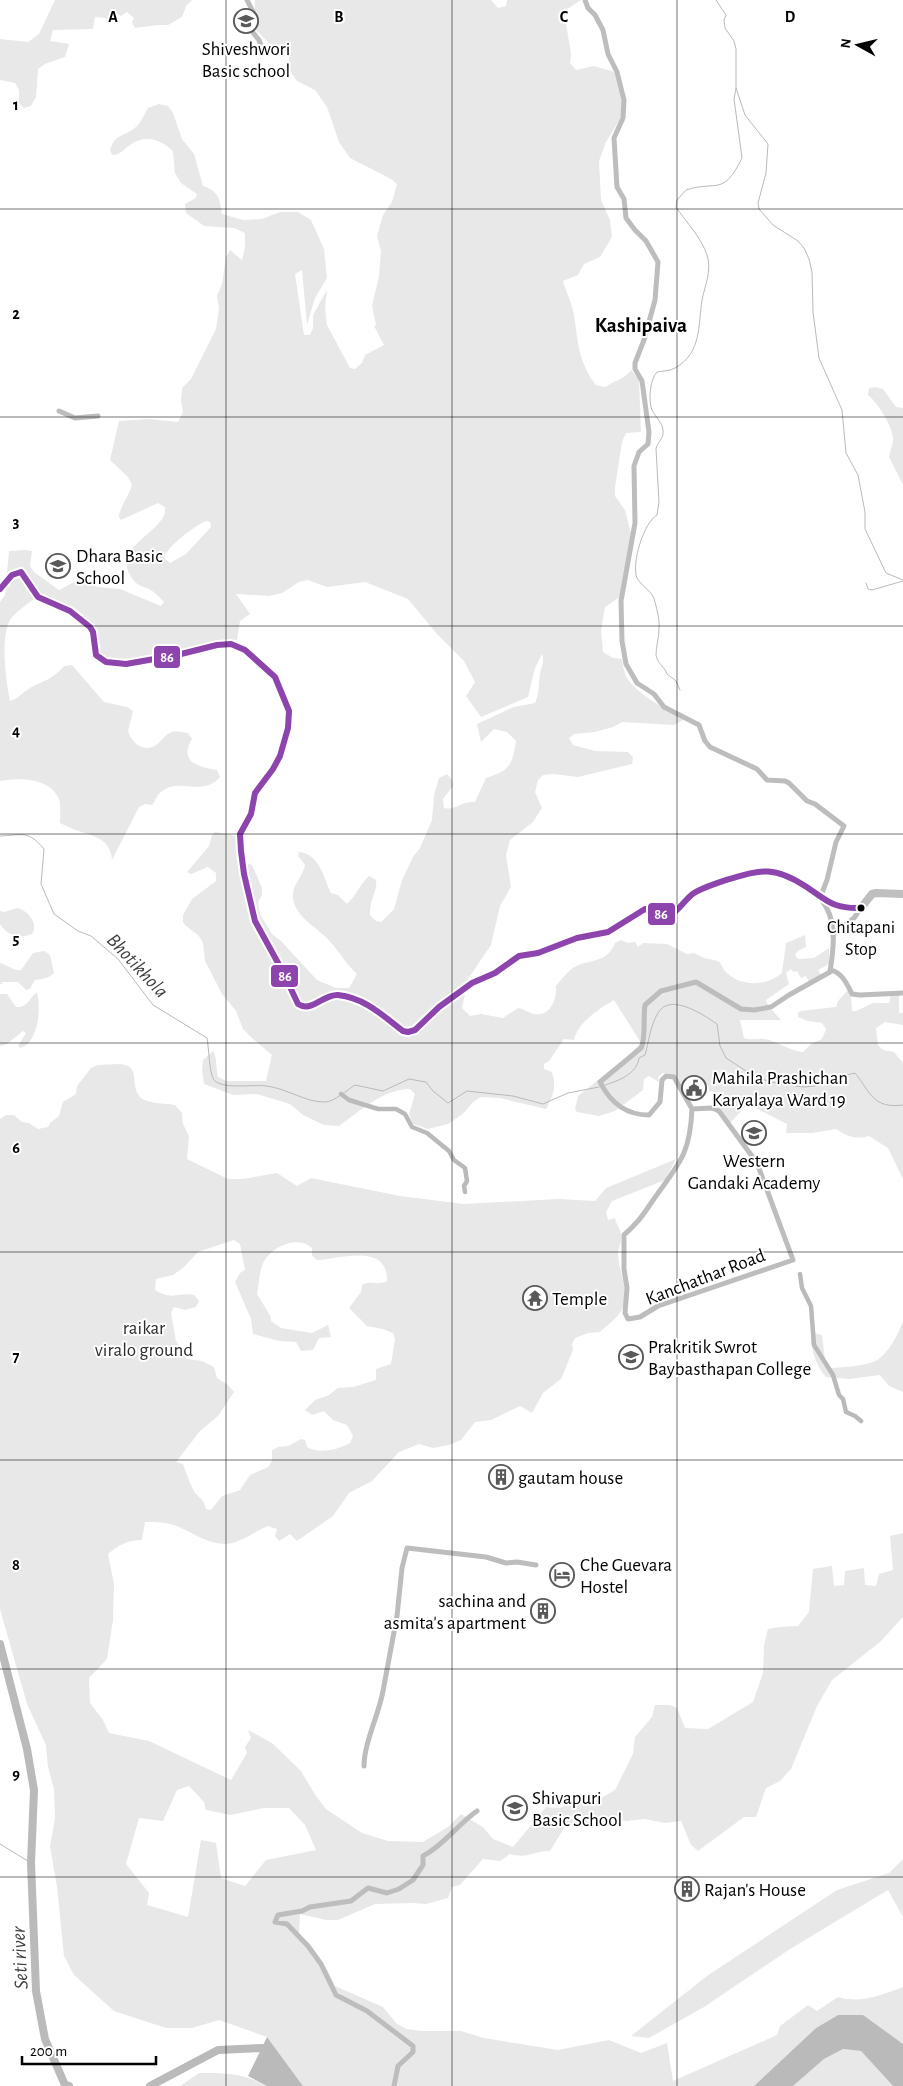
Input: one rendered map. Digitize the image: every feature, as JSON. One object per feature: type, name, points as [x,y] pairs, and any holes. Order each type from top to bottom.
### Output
[{"type":"main road","points":[[0,590],[12,575],[21,572],[38,596],[70,611],[90,628],[94,636],[96,656],[106,662],[132,663],[217,645],[232,644],[245,650],[275,677],[289,711],[288,728],[280,756],[255,793],[251,814],[240,834],[241,851],[244,874],[255,921],[298,1004],[303,1007],[309,1007],[328,996],[349,997],[369,1004],[403,1031],[408,1032],[419,1027],[439,1007],[472,983],[495,973],[519,956],[538,953],[577,938],[608,932],[644,909],[669,916],[686,899],[710,885],[745,874],[769,870],[779,873],[805,886],[820,898],[840,907],[861,908],[874,893],[903,894]]},
{"type":"street","points":[[247,0],[254,14],[251,30],[263,50],[251,52]]},
{"type":"street","points":[[586,0],[588,8],[603,30],[610,60],[619,78],[624,100],[623,118],[614,138],[617,187],[624,199],[626,218],[646,241],[658,262],[655,300],[644,340],[635,363],[636,370],[642,381],[649,432],[648,444],[639,452],[634,466],[635,523],[622,602],[622,641],[626,664],[637,684],[654,694],[664,707],[699,725],[705,741],[712,749],[756,769],[767,780],[789,783],[807,801],[844,826],[836,842],[827,880],[820,898],[828,907],[832,916],[833,957],[830,970],[822,978],[802,987],[779,1003],[763,1009],[741,1009],[696,982],[662,991],[645,1005],[644,1042],[641,1048],[600,1082],[617,1106],[635,1115],[649,1115],[660,1102],[662,1080],[666,1076],[674,1076],[692,1109]]},
{"type":"street","points":[[59,411],[75,418],[98,416]]},
{"type":"street","points":[[833,937],[836,931],[854,918],[861,908]]},
{"type":"street","points":[[830,970],[836,971],[847,983],[852,994],[903,993]]},
{"type":"street","name":"Kanchathar Road","points":[[712,1108],[719,1111],[755,1159],[793,1260],[658,1306],[640,1317],[628,1319],[625,1313],[627,1288],[624,1269],[624,1235],[644,1216],[685,1154],[692,1109],[712,1108]]},
{"type":"street","points":[[364,1766],[374,1719],[382,1697],[397,1616],[402,1568],[407,1548],[486,1557],[506,1563],[516,1562],[536,1565]]},
{"type":"street","points":[[394,2086],[398,2066],[412,2052],[413,2046],[367,2011],[336,1995],[321,1964],[308,1946],[286,1924],[275,1922],[278,1915],[316,1906],[350,1901],[368,1888],[387,1893],[399,1889],[413,1880],[423,1865],[423,1856],[433,1851],[460,1824],[477,1811]]},
{"type":"green space","points":[[55,0],[192,0],[186,6],[182,17],[168,25],[135,28],[132,22],[134,18],[127,12],[121,16],[118,14],[112,22],[107,21],[106,18],[95,17],[93,29],[53,30],[50,41],[69,44],[65,57],[45,64],[38,69],[36,97],[31,106],[24,108],[19,103],[19,90],[15,83],[0,80],[0,39],[28,42],[39,34]]},
{"type":"green space","points":[[255,0],[491,0],[498,8],[506,6],[507,0],[581,0],[564,11],[571,54],[570,63],[576,70],[594,66],[615,72],[622,100],[620,119],[606,142],[599,161],[601,200],[610,220],[612,237],[600,257],[584,264],[578,275],[563,281],[573,311],[582,360],[596,385],[605,387],[623,378],[631,370],[639,380],[641,432],[626,433],[622,442],[615,487],[615,496],[625,510],[631,534],[620,597],[605,607],[601,630],[603,652],[613,658],[622,659],[626,676],[645,696],[685,719],[674,725],[622,722],[613,727],[595,732],[574,734],[569,738],[573,745],[595,751],[628,752],[633,757],[632,764],[578,777],[553,774],[543,775],[538,780],[535,792],[542,808],[533,822],[510,840],[506,855],[511,887],[500,906],[491,945],[468,979],[462,1008],[470,1016],[481,1014],[503,1018],[518,1008],[533,1014],[544,1013],[554,1002],[556,986],[568,972],[579,965],[607,955],[615,943],[621,940],[628,943],[635,942],[638,947],[643,943],[667,944],[687,954],[694,953],[704,958],[718,961],[727,973],[740,981],[747,983],[762,982],[782,973],[786,943],[805,935],[806,947],[795,955],[798,959],[814,958],[829,948],[829,964],[818,970],[821,975],[809,982],[806,976],[801,978],[797,971],[793,972],[791,969],[786,973],[789,984],[766,1000],[768,1005],[760,1006],[758,1011],[772,1010],[781,1020],[740,1020],[744,1038],[769,1040],[803,1052],[811,1044],[822,1039],[826,1029],[822,1023],[798,1017],[798,1013],[801,1011],[836,1007],[838,1001],[848,990],[851,994],[852,1011],[873,1003],[889,1003],[891,995],[899,995],[899,1013],[903,1013],[903,1025],[885,1022],[876,1028],[878,1045],[883,1050],[894,1052],[903,1063],[903,1179],[888,1148],[869,1136],[851,1137],[836,1129],[812,1133],[786,1133],[787,1124],[748,1104],[730,1123],[718,1108],[721,1093],[709,1091],[708,1085],[688,1083],[682,1085],[672,1074],[663,1073],[658,1077],[659,1082],[649,1076],[644,1079],[643,1090],[615,1111],[599,1116],[577,1112],[575,1109],[578,1096],[627,1057],[641,1043],[614,1000],[584,1022],[576,1033],[574,1040],[564,1039],[549,1061],[544,1064],[544,1069],[552,1072],[554,1082],[552,1096],[546,1109],[500,1098],[481,1097],[473,1102],[464,1113],[448,1124],[428,1129],[413,1124],[409,1114],[415,1094],[410,1089],[400,1090],[381,1097],[339,1126],[324,1125],[303,1115],[290,1104],[257,1094],[233,1095],[204,1084],[203,1060],[213,1051],[218,1077],[226,1081],[266,1081],[272,1055],[243,1029],[236,1011],[222,994],[205,961],[203,943],[199,936],[183,922],[183,915],[192,899],[216,881],[216,873],[208,867],[191,874],[187,872],[209,846],[212,835],[215,832],[236,836],[237,861],[252,865],[262,888],[262,895],[258,902],[260,914],[272,934],[281,941],[317,980],[336,988],[349,988],[357,974],[327,938],[301,915],[294,901],[294,889],[305,865],[298,856],[299,852],[312,857],[320,867],[331,893],[338,895],[347,904],[369,876],[376,880],[370,915],[376,921],[381,922],[394,909],[402,880],[413,857],[420,848],[432,820],[434,795],[439,778],[447,774],[452,780],[453,786],[443,799],[444,808],[448,809],[475,802],[486,778],[509,766],[516,741],[507,732],[494,729],[481,742],[477,724],[514,707],[535,703],[538,696],[543,662],[542,654],[535,668],[528,697],[481,717],[466,696],[475,682],[464,661],[437,634],[408,599],[365,582],[327,587],[308,580],[299,582],[282,593],[269,596],[236,594],[250,614],[240,621],[237,640],[217,641],[144,658],[113,661],[100,656],[91,632],[70,608],[49,599],[36,597],[12,617],[7,628],[5,660],[10,701],[52,677],[64,666],[72,665],[104,702],[127,707],[133,711],[128,731],[135,743],[147,748],[156,745],[167,734],[172,732],[188,733],[192,739],[187,753],[189,758],[197,765],[217,770],[220,777],[206,786],[176,786],[168,788],[160,793],[152,805],[145,804],[139,807],[112,860],[109,848],[102,841],[60,823],[59,799],[49,787],[42,783],[25,779],[0,781],[0,602],[5,595],[9,551],[32,551],[30,566],[34,572],[59,590],[76,581],[98,587],[120,589],[161,606],[164,602],[157,595],[135,582],[128,570],[127,559],[132,549],[158,525],[164,516],[165,507],[158,503],[121,520],[119,517],[132,485],[128,477],[110,460],[119,421],[149,419],[178,422],[183,412],[181,401],[182,388],[191,379],[216,329],[219,308],[217,296],[222,284],[226,257],[230,250],[242,260],[245,247],[245,233],[234,228],[204,226],[186,213],[185,204],[196,198],[197,194],[181,183],[175,173],[173,151],[163,143],[147,139],[136,142],[120,153],[113,155],[110,151],[115,141],[138,125],[148,108],[159,104],[168,106],[173,113],[182,139],[194,154],[203,186],[216,193],[222,214],[243,220],[262,219],[280,212],[298,212],[311,220],[324,249],[327,278],[315,298],[307,325],[302,270],[295,274],[304,335],[310,335],[313,328],[313,315],[327,290],[325,307],[327,325],[350,368],[355,369],[362,363],[365,355],[384,345],[374,326],[376,325],[372,306],[379,276],[381,251],[377,236],[383,215],[392,202],[397,184],[350,158],[339,142],[327,107],[315,90],[297,81],[290,71],[289,56],[283,49],[271,45],[253,27]],"holes":[[[206,521],[210,522],[211,527],[186,554],[170,563],[164,558],[170,548],[188,532]]]},
{"type":"green space","points":[[869,388],[883,389],[896,407],[903,408],[903,485],[889,457],[893,441],[891,429],[881,410],[868,395]]},
{"type":"green space","points":[[17,908],[28,914],[31,918],[34,926],[32,934],[18,936],[10,934],[0,924],[0,911],[4,912]]},
{"type":"green space","points":[[44,951],[50,955],[54,973],[52,975],[35,980],[30,989],[26,990],[18,982],[3,982],[0,985],[0,963],[15,970],[21,970],[33,953]]},
{"type":"green space","points":[[37,992],[39,1007],[32,1039],[21,1048],[18,1046],[26,1033],[23,1031],[7,1044],[0,1046],[0,994],[7,994],[16,1007],[20,1007],[26,1004]]},
{"type":"green space","name":"raikar viralo ground","points":[[97,1065],[126,1065],[133,1071],[135,1086],[140,1097],[152,1102],[175,1105],[182,1113],[183,1124],[189,1136],[187,1159],[228,1179],[243,1179],[277,1173],[297,1186],[311,1178],[400,1196],[464,1204],[558,1199],[595,1201],[606,1188],[676,1159],[665,1180],[612,1201],[606,1212],[608,1220],[615,1218],[621,1233],[618,1255],[625,1289],[622,1309],[600,1332],[588,1333],[575,1338],[572,1344],[573,1350],[561,1379],[543,1393],[532,1413],[520,1406],[491,1420],[475,1422],[461,1440],[449,1445],[433,1448],[419,1444],[399,1452],[372,1481],[349,1493],[333,1516],[297,1541],[290,1534],[279,1541],[275,1536],[277,1529],[268,1526],[232,1543],[219,1544],[171,1524],[145,1522],[142,1540],[124,1544],[108,1554],[114,1584],[113,1620],[107,1659],[89,1678],[90,1703],[103,1720],[109,1733],[149,1741],[231,1780],[247,1753],[245,1747],[251,1738],[248,1730],[272,1743],[301,1771],[326,1809],[362,1833],[388,1841],[423,1842],[448,1827],[461,1814],[483,1827],[493,1839],[513,1847],[546,1807],[559,1808],[573,1803],[596,1801],[615,1790],[633,1754],[635,1737],[652,1717],[655,1705],[670,1705],[677,1708],[685,1728],[708,1729],[753,1702],[763,1673],[764,1645],[768,1629],[798,1626],[809,1612],[813,1569],[832,1566],[834,1586],[844,1585],[845,1571],[864,1568],[865,1585],[876,1586],[879,1574],[893,1570],[890,1536],[903,1533],[903,1617],[880,1642],[832,1680],[817,1706],[791,1769],[780,1781],[766,1788],[756,1817],[744,1817],[698,1851],[691,1845],[681,1821],[665,1823],[644,1819],[626,1821],[612,1817],[596,1823],[566,1825],[550,1851],[522,1856],[510,1854],[500,1861],[483,1859],[460,1885],[452,1887],[448,1898],[426,1904],[375,1904],[338,1920],[326,1920],[300,1914],[299,1935],[320,1958],[335,1986],[383,2007],[397,2024],[407,2029],[461,2031],[484,2038],[558,2050],[609,2040],[641,2053],[667,2043],[673,2081],[777,2035],[780,2026],[808,2005],[817,2011],[838,1997],[854,2000],[862,1999],[879,1996],[903,1987],[903,2044],[838,2015],[816,2028],[754,2086],[303,2086],[267,2037],[219,2020],[192,2028],[166,2028],[114,2011],[74,1975],[64,1956],[57,1887],[50,1846],[55,1819],[54,1789],[48,1767],[46,1745],[27,1704],[0,1609],[0,1119],[6,1115],[14,1115],[22,1122],[29,1123],[38,1129],[48,1127],[59,1116],[63,1102],[76,1094],[77,1086],[91,1068]],"holes":[[[234,1240],[240,1244],[245,1270],[240,1273],[235,1282],[251,1319],[253,1334],[279,1341],[296,1342],[301,1351],[313,1350],[319,1338],[331,1337],[328,1325],[312,1333],[281,1328],[271,1321],[271,1317],[257,1294],[261,1269],[265,1259],[284,1245],[299,1242],[312,1248],[312,1256],[317,1260],[361,1256],[371,1257],[380,1261],[385,1269],[387,1281],[362,1285],[361,1292],[349,1308],[367,1326],[393,1333],[395,1339],[391,1364],[376,1369],[376,1380],[353,1387],[338,1388],[329,1395],[315,1400],[305,1410],[312,1415],[324,1411],[333,1420],[347,1425],[353,1436],[350,1443],[340,1448],[323,1451],[307,1447],[305,1440],[301,1439],[288,1446],[278,1447],[272,1450],[272,1461],[268,1467],[250,1475],[240,1490],[222,1496],[211,1510],[206,1509],[203,1501],[195,1493],[183,1464],[176,1462],[200,1431],[218,1416],[234,1392],[228,1385],[217,1378],[214,1367],[202,1361],[187,1359],[176,1341],[171,1313],[174,1307],[185,1310],[196,1307],[199,1301],[194,1295],[171,1296],[155,1290],[156,1279],[173,1275],[183,1268],[198,1252]],[[189,1786],[204,1802],[206,1810],[230,1815],[264,1808],[289,1808],[305,1825],[316,1850],[266,1860],[245,1886],[221,1878],[216,1843],[201,1840],[188,1917],[147,1905],[149,1893],[126,1864],[139,1818],[163,1821],[177,1790]]]},
{"type":"green space","points":[[903,1321],[903,1392],[889,1386],[880,1375],[849,1379],[826,1377],[819,1368],[812,1346],[811,1335],[814,1333],[822,1335],[826,1368],[854,1366],[870,1363],[880,1358],[894,1341]]},
{"type":"green space","points":[[903,1859],[903,1917],[888,1890],[790,1949],[704,2007],[649,2038],[631,2036],[707,1976],[837,1890],[889,1873]]},
{"type":"green space","points":[[843,2049],[861,2051],[893,2086],[793,2086],[824,2059]]},
{"type":"green space","points":[[199,2073],[219,2073],[250,2078],[267,2086],[180,2086]]},
{"type":"shaded area","points":[[838,2015],[863,2015],[903,2044],[903,2086],[893,2086],[861,2051],[843,2049],[824,2059],[793,2086],[754,2086],[816,2028]]},
{"type":"shaded area","points":[[267,2037],[303,2086],[267,2086],[248,2076]]},
{"type":"waterway","points":[[716,0],[726,15],[724,20],[725,28],[734,41],[736,49],[736,88],[745,115],[768,144],[766,173],[758,203],[759,209],[773,225],[798,241],[809,259],[812,272],[813,312],[819,358],[842,410],[846,453],[858,475],[865,512],[865,529],[886,573],[903,580]]},
{"type":"waterway","points":[[680,690],[676,681],[667,674],[657,658],[656,652],[659,636],[657,608],[654,598],[639,581],[636,572],[637,554],[643,534],[652,519],[657,515],[659,502],[656,449],[663,431],[662,425],[652,410],[650,390],[657,372],[673,369],[684,362],[690,355],[697,338],[708,272],[708,261],[701,242],[676,207],[677,200],[686,190],[724,183],[730,178],[742,158],[734,99],[736,88]]},
{"type":"waterway","points":[[866,583],[868,589],[872,590],[903,581]]},
{"type":"waterway","name":"Bhotikhola","points":[[0,836],[29,836],[44,849],[41,884],[54,914],[78,931],[91,936],[118,959],[153,1005],[207,1038],[212,1077],[218,1083],[231,1086],[274,1087],[318,1102],[325,1102],[336,1098],[355,1085],[383,1091],[409,1079],[426,1082],[433,1091],[448,1103],[467,1091],[513,1096],[543,1104],[568,1093],[599,1087]]},
{"type":"waterway","name":"Bhotikhola","points":[[605,1085],[631,1073],[639,1058],[645,1055],[651,1028],[658,1013],[663,1007],[679,1005],[696,1011],[717,1024],[720,1046],[726,1058],[757,1078],[803,1087],[815,1086],[829,1079],[855,1073],[869,1093],[879,1102],[893,1106],[903,1105]]},
{"type":"waterway","points":[[341,1094],[349,1100],[378,1109],[396,1109],[405,1114],[412,1127],[427,1133],[449,1151],[454,1160],[465,1168],[467,1181],[464,1186],[465,1192]]},
{"type":"waterway","points":[[800,1274],[802,1288],[811,1306],[814,1345],[833,1375],[846,1412],[861,1421]]},
{"type":"waterway","name":"Seti river","points":[[0,1644],[27,1749],[34,1790],[31,1863],[36,1991],[45,2039],[65,2085],[69,2086]]},
{"type":"waterway","points":[[0,1844],[31,1863]]},
{"type":"waterway","name":"Seti river","points":[[150,2086],[218,2050],[262,2048],[270,2054]]},
{"type":"transit line","name":"86","points":[[0,589],[12,575],[21,572],[38,597],[70,611],[90,627],[93,632],[96,655],[106,662],[126,664],[177,655],[217,645],[231,644],[245,650],[275,677],[289,711],[288,728],[280,756],[255,793],[251,814],[240,834],[241,851],[244,874],[255,921],[298,1004],[303,1006],[313,1005],[333,995],[348,997],[365,1003],[403,1031],[415,1030],[439,1007],[472,983],[495,973],[519,956],[538,953],[577,938],[608,932],[645,909],[669,916],[698,891],[726,880],[758,872],[767,871],[784,875],[794,879],[830,903],[843,907],[861,908]]},
{"type":"place","name":"Shiveshwori Basic school","points":[[246,21]]},
{"type":"place","name":"Dhara Basic School","points":[[58,566]]},
{"type":"place","name":"Chitapani Stop","points":[[861,908]]},
{"type":"place","name":"Mahila Prashichan Karyalaya Ward 19","points":[[694,1088]]},
{"type":"place","name":"Western Gandaki Academy","points":[[754,1133]]},
{"type":"place","name":"Temple","points":[[535,1298]]},
{"type":"place","name":"Prakritik Swrot Baybasthapan College","points":[[631,1357]]},
{"type":"place","name":"gautam house","points":[[501,1477]]},
{"type":"place","name":"Che Guevara Hostel","points":[[562,1575]]},
{"type":"place","name":"sachina and asmita's apartment","points":[[543,1611]]},
{"type":"place","name":"Shivapuri Basic School","points":[[515,1808]]},
{"type":"place","name":"Rajan's House","points":[[687,1889]]},
{"type":"district","name":"Kashipaiva","points":[[641,325]]}]
